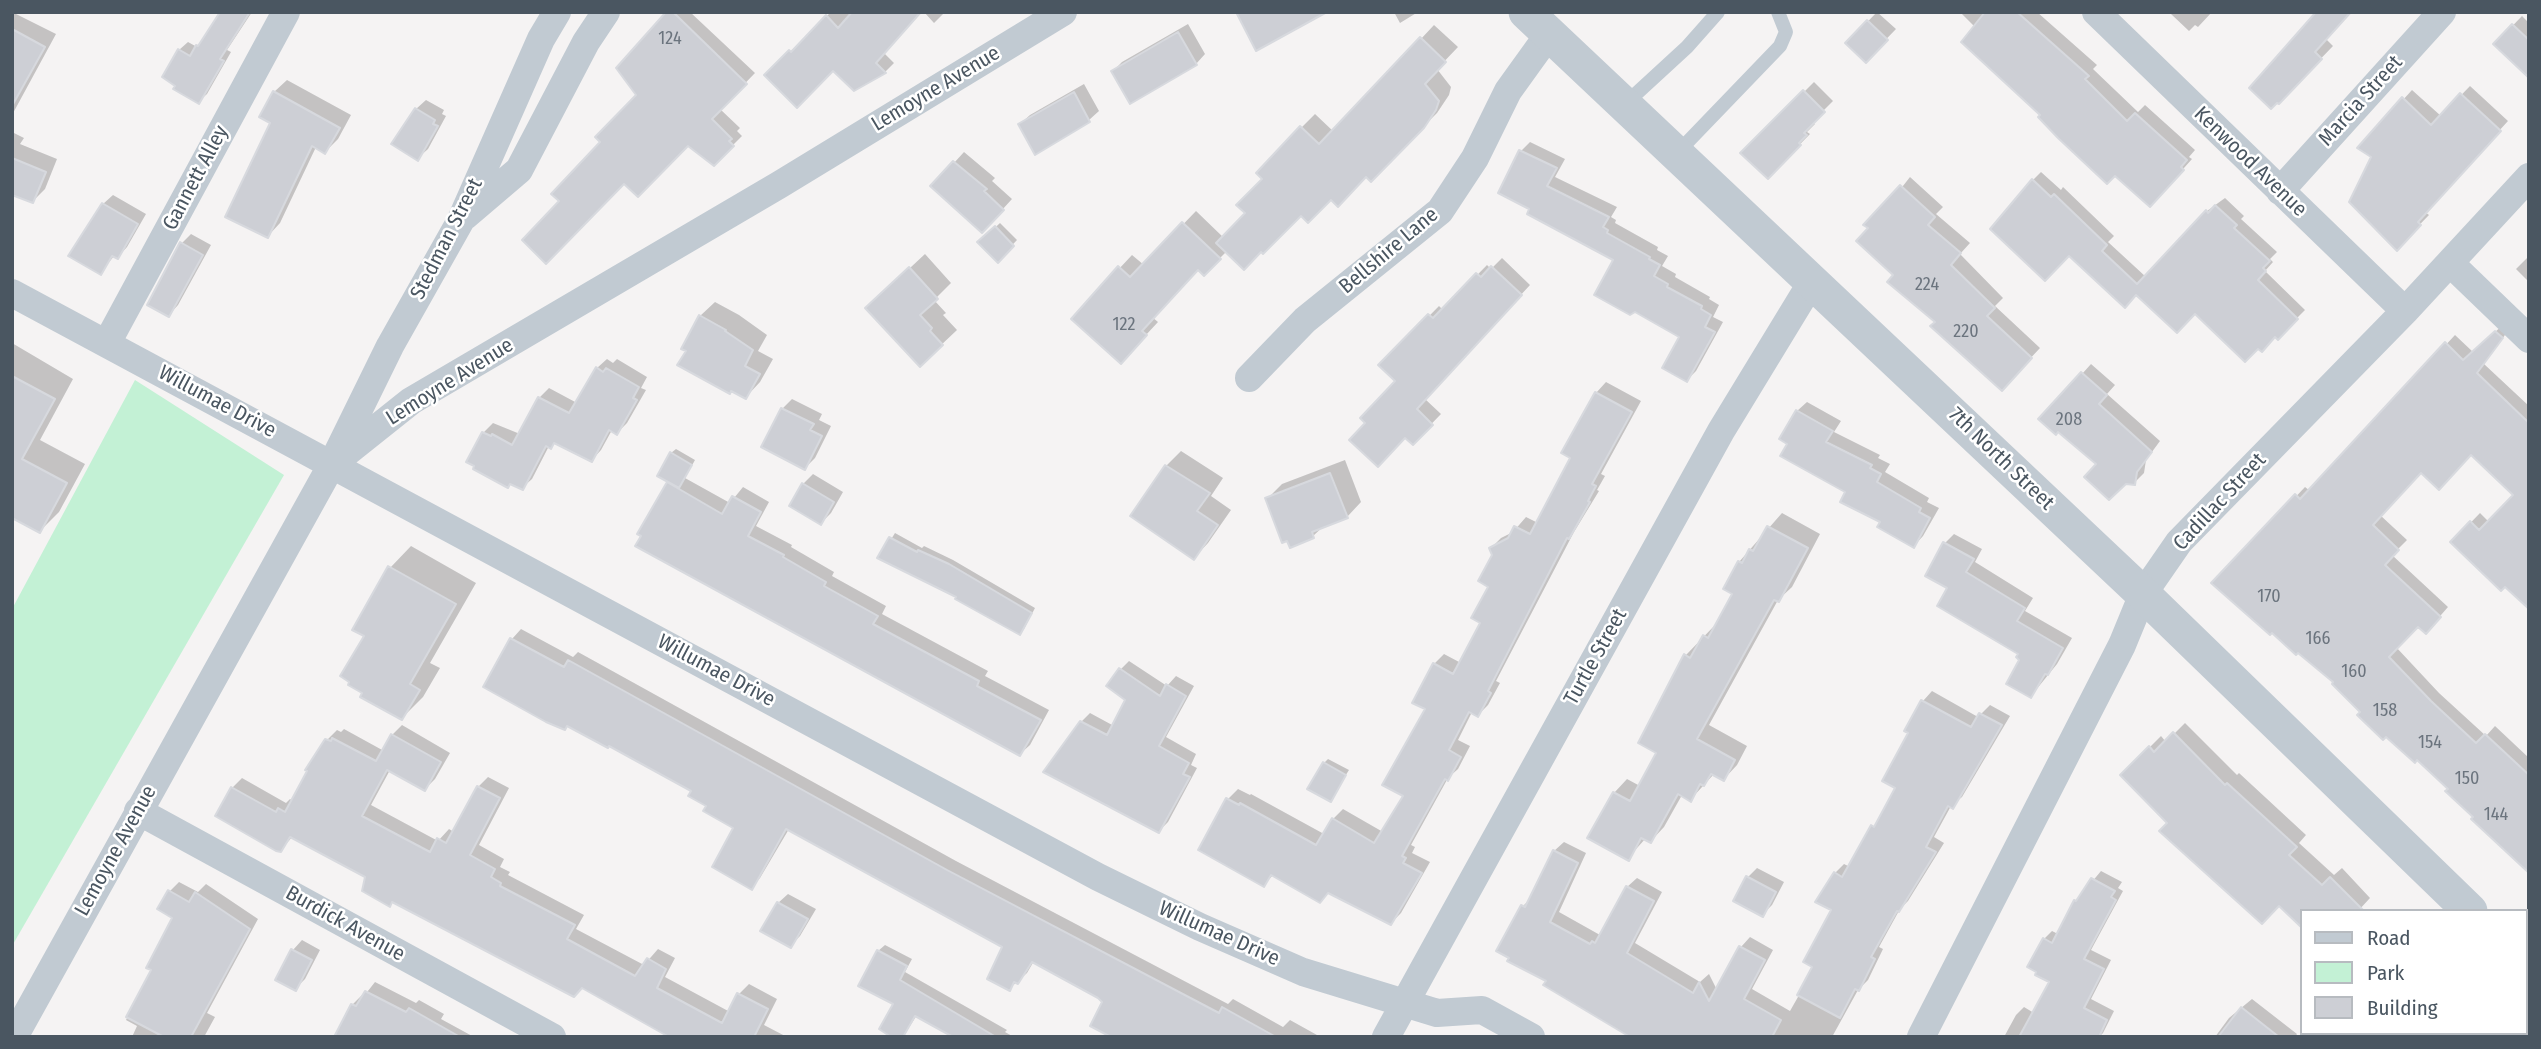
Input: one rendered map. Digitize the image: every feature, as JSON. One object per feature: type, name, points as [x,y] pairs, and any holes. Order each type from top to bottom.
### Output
[{"type":"street","name":"Gannett Alley","points":[[107,343],[286,12]]},
{"type":"street","name":"Stedman Street","points":[[332,464],[390,346],[460,220],[541,38],[557,12]]},
{"type":"street","points":[[460,220],[506,184],[519,170],[586,42],[606,12]]},
{"type":"street","name":"Lemoyne Avenue","points":[[13,1036],[332,464],[411,401],[779,185],[1063,12]]},
{"type":"street","name":"Kenwood Avenue","points":[[2096,12],[2405,311]]},
{"type":"street","name":"Marcia Street","points":[[2280,191],[2442,12]]},
{"type":"street","name":"7th North Street","points":[[1538,23],[2143,594],[2468,909]]},
{"type":"street","name":"Bellshire Lane","points":[[1249,378],[1305,320],[1440,211],[1475,158],[1538,23]]},
{"type":"street","name":"Cadillac Street","points":[[1921,1037],[2122,645],[2143,594],[2179,542],[2405,311],[2529,177]]},
{"type":"street","points":[[2450,264],[2529,339]]},
{"type":"street","name":"Turtle Street","points":[[1386,1037],[1721,431],[1813,280]]},
{"type":"street","name":"Willumae Drive","points":[[12,293],[1098,877],[1200,927],[1303,972],[1405,1003],[1444,1025],[1482,1010],[1531,1037]]},
{"type":"street","name":"Burdick Avenue","points":[[138,811],[549,1036]]},
{"type":"lane","points":[[1625,104],[1687,47],[1718,12]]},
{"type":"lane","points":[[1677,153],[1780,46],[1786,32],[1778,12]]},
{"type":"green space","points":[[135,380],[284,475],[12,946],[12,609]]},
{"type":"building","points":[[220,12],[250,12],[220,59],[224,61],[199,104],[173,89],[175,86],[162,77],[178,49],[190,56]]},
{"type":"building","points":[[666,12],[673,12],[747,84],[712,119],[732,139],[729,141],[734,146],[714,166],[688,146],[638,197],[624,184],[546,264],[522,240],[559,201],[551,194],[600,142],[595,137],[636,95],[616,68]]},
{"type":"building","points":[[852,12],[921,12],[876,63],[886,73],[854,91],[833,71],[797,108],[764,75],[789,50],[791,52],[826,15],[838,28]]},
{"type":"building","points":[[1236,12],[1327,12],[1256,51]]},
{"type":"building","points":[[1985,12],[2017,12],[2089,76],[2085,79],[2127,121],[2135,113],[2187,160],[2181,167],[2184,170],[2150,207],[2115,176],[2107,184],[2058,138],[2038,117],[2040,115],[1961,42]]},
{"type":"building","points":[[2316,12],[2351,12],[2315,52],[2322,59],[2271,109],[2249,88]]},
{"type":"building","points":[[1867,20],[1888,40],[1866,63],[1845,43]]},
{"type":"building","points":[[2512,24],[2529,40],[2529,78],[2493,44]]},
{"type":"building","points":[[12,29],[45,47],[12,106]]},
{"type":"building","points":[[1178,32],[1197,65],[1130,104],[1111,71]]},
{"type":"building","points":[[1420,37],[1446,62],[1425,84],[1439,101],[1424,128],[1371,182],[1366,177],[1338,207],[1331,200],[1308,223],[1301,216],[1244,270],[1216,243],[1245,213],[1236,205],[1262,179],[1256,173],[1300,126],[1319,144]]},
{"type":"building","points":[[1803,90],[1825,112],[1804,133],[1807,135],[1799,143],[1801,145],[1768,179],[1740,153]]},
{"type":"building","points":[[273,91],[340,128],[325,154],[312,146],[268,238],[225,217],[270,123],[259,117]]},
{"type":"building","points":[[1074,92],[1090,122],[1035,155],[1018,124]]},
{"type":"building","points":[[2460,93],[2501,131],[2418,222],[2421,225],[2397,251],[2349,202],[2371,157],[2357,148],[2402,97],[2431,125]]},
{"type":"building","points":[[415,108],[435,120],[433,124],[438,126],[418,161],[391,144]]},
{"type":"building","points":[[1519,150],[1557,168],[1547,186],[1609,217],[1603,227],[1608,230],[1607,233],[1650,257],[1649,259],[1660,265],[1654,276],[1668,284],[1667,287],[1702,306],[1701,309],[1711,315],[1705,327],[1715,332],[1687,382],[1662,368],[1679,337],[1635,312],[1630,315],[1594,295],[1613,260],[1527,214],[1529,209],[1498,193]]},
{"type":"building","points":[[12,158],[46,172],[33,203],[12,195]]},
{"type":"building","points":[[953,161],[987,189],[984,191],[1004,210],[982,233],[930,186]]},
{"type":"building","points":[[2032,179],[2051,197],[2054,194],[2107,245],[2102,251],[2137,284],[2206,210],[2208,213],[2215,205],[2237,225],[2234,228],[2270,261],[2263,268],[2266,271],[2258,280],[2298,319],[2278,340],[2275,337],[2262,352],[2258,349],[2245,362],[2195,314],[2177,333],[2136,295],[2125,308],[2069,256],[2045,281],[1990,229]]},
{"type":"building","points":[[1900,185],[1935,217],[1928,225],[1961,253],[1951,265],[1995,308],[1987,316],[2032,358],[2002,391],[1930,326],[1935,322],[1887,282],[1893,275],[1856,241],[1868,228],[1863,225]]},
{"type":"building","points":[[102,203],[138,224],[118,259],[112,256],[101,275],[68,256]]},
{"type":"building","points":[[1182,222],[1221,259],[1204,276],[1198,270],[1142,331],[1147,335],[1121,364],[1071,319],[1118,266],[1130,277]]},
{"type":"building","points":[[995,226],[1014,246],[998,263],[977,242]]},
{"type":"building","points":[[180,242],[203,255],[169,317],[147,305]]},
{"type":"building","points":[[1491,266],[1522,295],[1417,409],[1433,425],[1413,445],[1405,438],[1378,467],[1349,440],[1365,423],[1360,418],[1395,381],[1378,365],[1428,314],[1433,318],[1476,273],[1481,277]]},
{"type":"building","points":[[909,267],[938,299],[920,315],[943,345],[920,367],[865,308]]},
{"type":"building","points":[[699,315],[753,350],[745,366],[760,374],[746,399],[731,391],[730,394],[677,365],[686,351],[681,349]]},
{"type":"building","points":[[2495,331],[2503,338],[2477,373],[2529,423],[2529,609],[2505,587],[2501,591],[2450,542],[2470,521],[2479,530],[2513,495],[2471,455],[2439,490],[2421,473],[2373,525],[2399,550],[2385,565],[2441,617],[2426,634],[2418,627],[2389,657],[2476,743],[2485,734],[2529,775],[2529,873],[2471,819],[2473,817],[2445,791],[2448,789],[2417,760],[2415,763],[2386,737],[2383,740],[2357,715],[2360,712],[2333,682],[2298,653],[2296,655],[2272,633],[2270,635],[2211,583],[2295,494],[2300,499],[2445,342],[2463,360]]},
{"type":"building","points":[[596,367],[603,372],[606,368],[639,387],[633,398],[637,400],[617,435],[609,430],[592,462],[554,443],[551,449],[546,446],[523,490],[510,484],[508,488],[473,469],[474,466],[466,462],[482,432],[491,436],[492,434],[512,445],[538,397],[569,413]]},
{"type":"building","points":[[2081,372],[2107,395],[2099,404],[2152,452],[2137,472],[2135,485],[2126,484],[2109,500],[2084,477],[2096,464],[2038,419]]},
{"type":"building","points":[[12,376],[55,399],[22,459],[67,483],[40,533],[12,518]]},
{"type":"building","points":[[1595,392],[1632,412],[1592,484],[1596,486],[1588,501],[1590,502],[1569,539],[1567,538],[1488,691],[1491,693],[1478,717],[1469,712],[1449,750],[1461,757],[1448,781],[1445,779],[1402,856],[1406,858],[1403,863],[1422,873],[1391,925],[1328,893],[1320,903],[1271,875],[1264,887],[1198,850],[1226,798],[1316,845],[1332,818],[1374,843],[1403,796],[1382,785],[1425,709],[1412,703],[1433,663],[1453,674],[1480,623],[1471,618],[1488,587],[1478,581],[1492,555],[1489,548],[1508,538],[1514,526],[1530,534],[1570,458],[1561,453]]},
{"type":"building","points":[[781,408],[814,424],[810,430],[822,436],[805,470],[761,447]]},
{"type":"building","points":[[1796,410],[1833,431],[1826,442],[1872,465],[1870,468],[1881,474],[1877,482],[1921,508],[1919,512],[1930,518],[1914,548],[1877,527],[1880,522],[1840,502],[1845,492],[1780,456],[1787,444],[1779,439]]},
{"type":"building","points":[[670,452],[692,465],[679,488],[657,476]]},
{"type":"building","points":[[1165,465],[1210,493],[1197,511],[1218,525],[1194,560],[1130,516]]},
{"type":"building","points":[[1330,473],[1348,518],[1312,532],[1314,538],[1290,548],[1287,541],[1282,543],[1265,498]]},
{"type":"building","points":[[667,482],[722,514],[732,496],[761,512],[748,536],[826,582],[824,586],[878,616],[873,624],[979,681],[977,686],[1041,720],[1020,756],[635,546],[641,536],[637,534]]},
{"type":"building","points":[[802,483],[834,502],[821,525],[789,506]]},
{"type":"building","points":[[1767,526],[1808,548],[1779,602],[1774,600],[1697,739],[1735,760],[1724,781],[1711,774],[1704,786],[1700,784],[1691,802],[1678,794],[1651,843],[1641,838],[1629,861],[1587,838],[1613,792],[1630,801],[1656,753],[1638,743],[1684,654],[1690,658],[1703,635],[1708,638],[1732,594],[1723,589],[1738,561],[1742,563],[1749,549],[1753,551]]},
{"type":"building","points":[[889,537],[917,552],[918,550],[949,564],[1032,613],[1020,635],[955,599],[956,597],[877,558]]},
{"type":"building","points":[[1943,542],[1974,559],[1966,572],[2025,608],[2017,621],[2063,648],[2031,698],[2006,684],[2019,660],[2016,657],[2018,654],[1937,606],[1947,588],[1925,576]]},
{"type":"building","points":[[388,566],[456,604],[410,684],[420,690],[402,720],[360,697],[362,693],[348,685],[349,682],[340,676],[364,636],[352,630]]},
{"type":"building","points":[[510,638],[564,667],[568,660],[947,870],[1219,1013],[1222,1007],[1276,1037],[1111,1037],[1090,1026],[1102,1002],[1098,998],[1032,962],[1018,984],[1014,982],[1010,991],[987,979],[1002,947],[786,829],[752,890],[712,867],[733,828],[703,811],[706,806],[688,796],[691,791],[609,746],[608,748],[567,726],[565,730],[546,722],[483,687]]},
{"type":"building","points":[[1119,668],[1160,696],[1166,684],[1186,696],[1159,746],[1189,763],[1183,774],[1190,777],[1159,833],[1043,772],[1080,721],[1107,735],[1125,700],[1106,686]]},
{"type":"building","points":[[1921,700],[1971,727],[1979,713],[2002,725],[1953,809],[1948,806],[1926,847],[1936,852],[1899,912],[1897,911],[1871,957],[1875,959],[1859,991],[1855,989],[1840,1018],[1797,995],[1812,967],[1803,962],[1831,910],[1815,902],[1834,872],[1842,877],[1895,788],[1882,781],[1908,733],[1904,731]]},
{"type":"building","points":[[2173,732],[2225,785],[2227,783],[2297,847],[2289,855],[2322,885],[2330,877],[2362,909],[2300,909],[2300,926],[2279,906],[2262,924],[2159,831],[2167,823],[2120,775],[2149,746],[2154,752]]},
{"type":"building","points":[[391,734],[441,762],[425,791],[387,770],[362,816],[430,852],[437,838],[446,843],[477,786],[500,798],[470,855],[495,869],[491,877],[501,883],[500,886],[575,925],[567,939],[635,976],[647,958],[666,969],[657,988],[722,1023],[737,993],[768,1009],[754,1037],[669,1037],[582,988],[574,997],[392,902],[390,907],[362,891],[365,877],[290,837],[281,852],[276,851],[215,816],[231,787],[276,812],[278,808],[285,812],[307,771],[305,770],[325,739],[331,741],[332,738],[376,761]]},
{"type":"building","points":[[1323,762],[1346,775],[1331,802],[1307,789]]},
{"type":"building","points":[[1553,850],[1578,863],[1550,922],[1590,944],[1592,941],[1595,943],[1626,886],[1654,901],[1627,953],[1693,993],[1699,982],[1709,1001],[1739,946],[1765,960],[1744,999],[1781,1020],[1772,1037],[1630,1037],[1543,985],[1546,981],[1507,961],[1509,958],[1496,951],[1521,905],[1525,907]]},
{"type":"building","points":[[1746,876],[1776,892],[1763,917],[1733,901]]},
{"type":"building","points":[[2091,878],[2115,891],[2111,897],[2116,900],[2084,959],[2104,969],[2084,1008],[2107,1020],[2099,1037],[2019,1037],[2049,982],[2035,975],[2036,972],[2027,967],[2043,938],[2052,943],[2074,900],[2076,901]]},
{"type":"building","points":[[168,890],[189,902],[195,892],[250,929],[191,1037],[164,1037],[126,1017],[151,970],[146,968],[172,918],[157,909]]},
{"type":"building","points":[[777,902],[808,919],[791,948],[760,931]]},
{"type":"building","points":[[291,949],[312,960],[296,991],[275,980]]},
{"type":"building","points":[[877,950],[907,966],[900,980],[996,1037],[953,1037],[915,1016],[903,1037],[891,1037],[879,1029],[893,1004],[858,986]]},
{"type":"building","points":[[365,991],[406,1012],[409,1008],[460,1037],[334,1037],[351,1004],[356,1006]]},
{"type":"building","points":[[2241,1007],[2279,1037],[2218,1037]]}]
